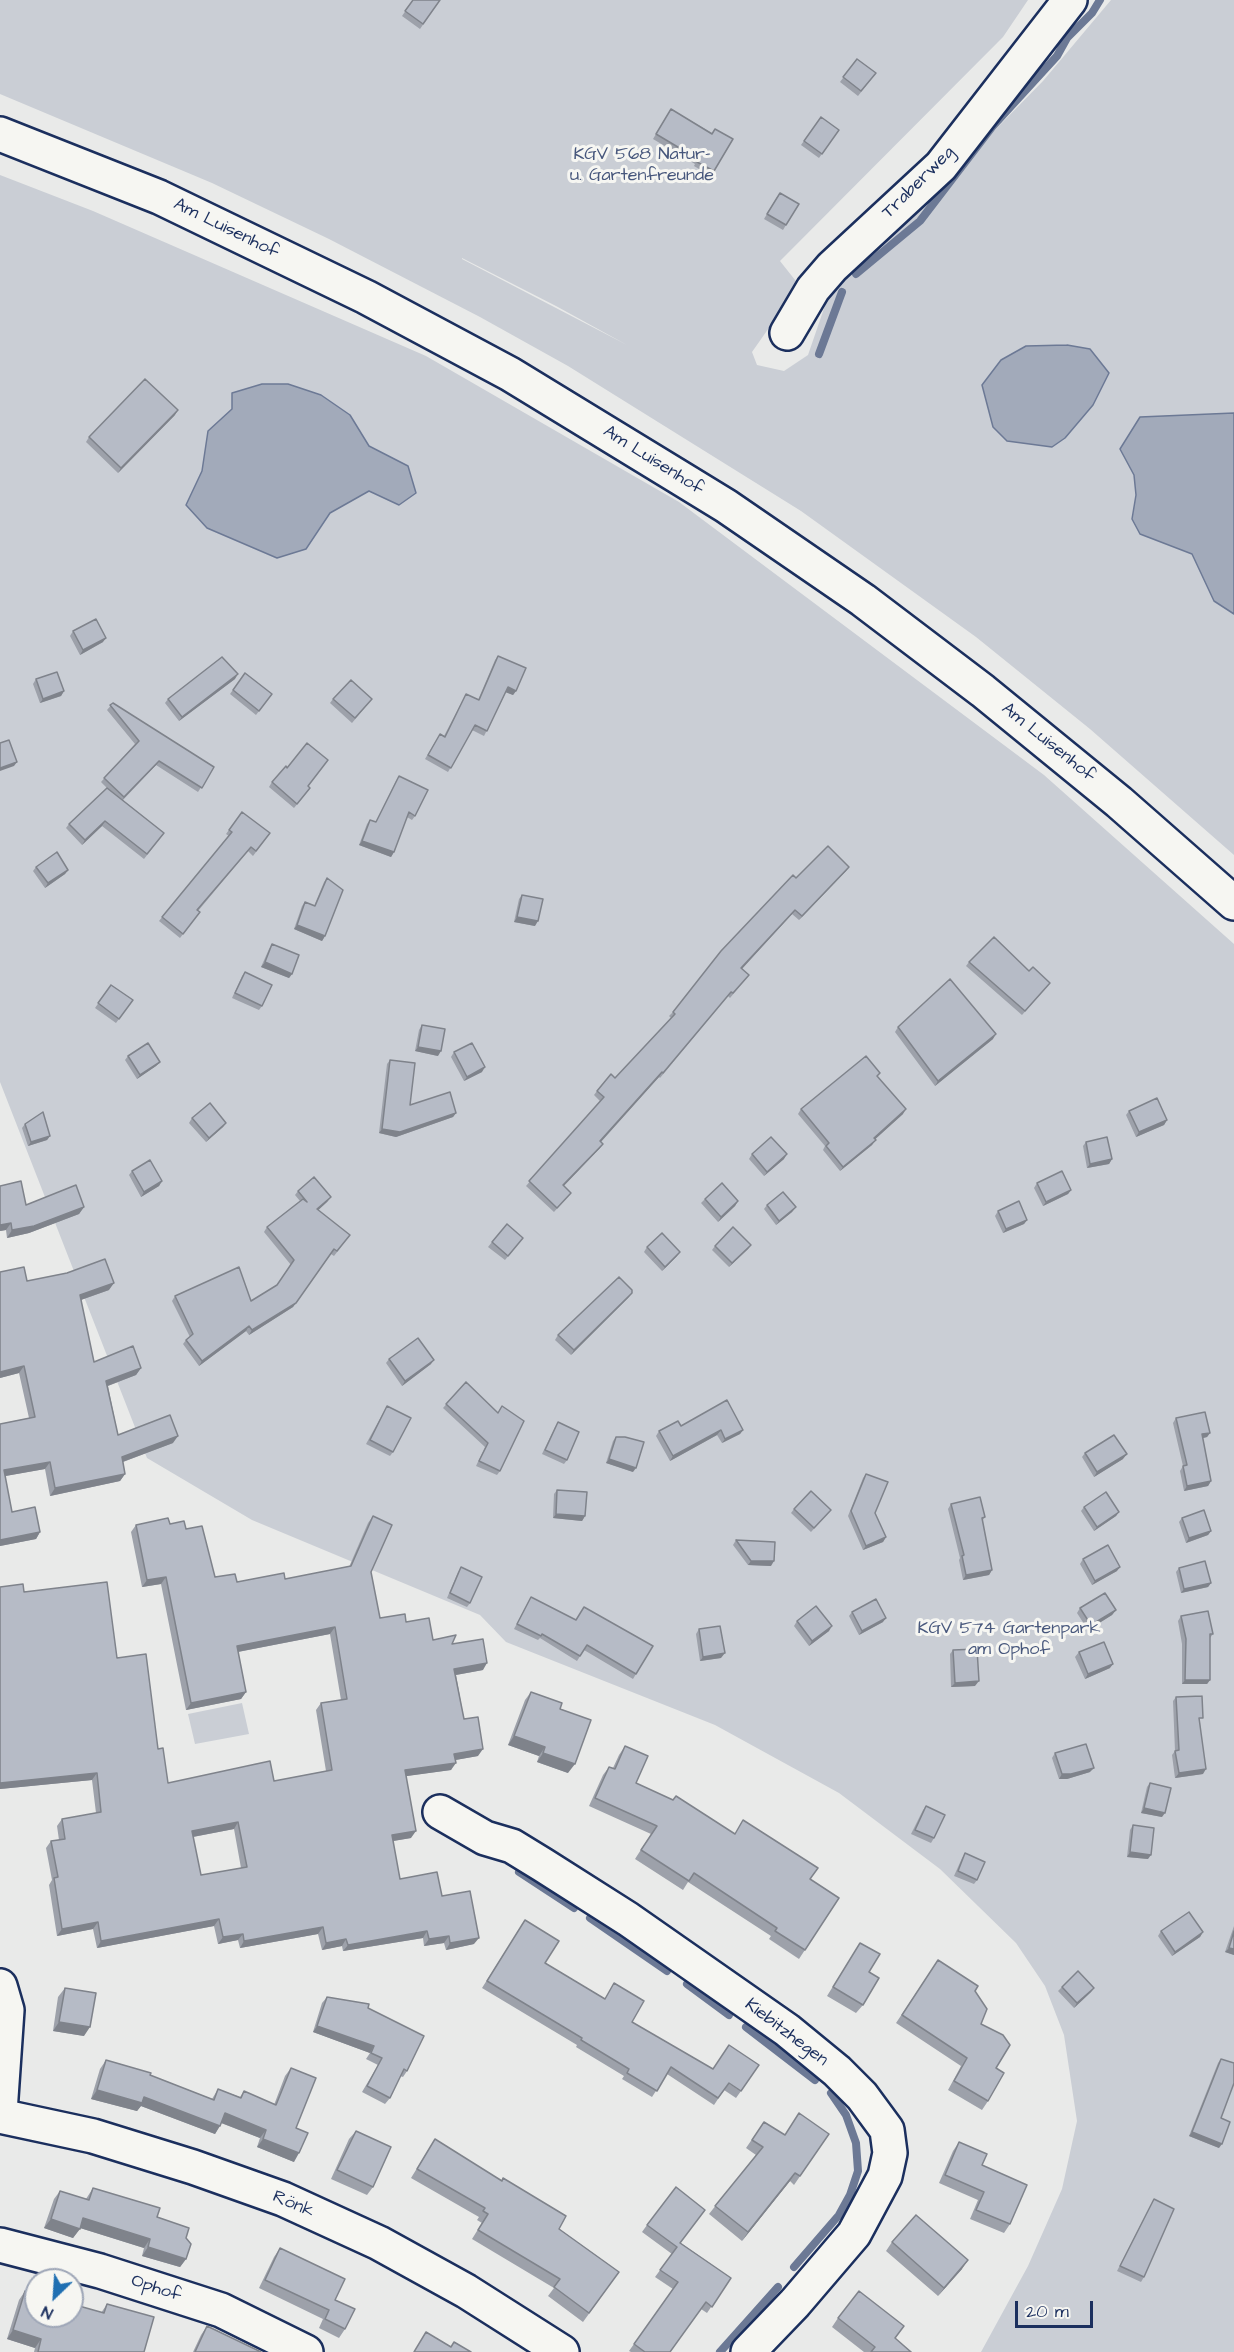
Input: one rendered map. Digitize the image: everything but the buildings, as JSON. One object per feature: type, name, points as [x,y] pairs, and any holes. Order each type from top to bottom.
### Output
[{"type":"street","name":"Traberweg","points":[[787,333],[813,289],[832,267],[941,166],[1070,0]]},
{"type":"street","name":"Am Luisenhof","points":[[0,134],[159,197],[366,297],[510,374],[677,476],[736,513],[863,600],[983,691],[1119,802],[1234,903]]},
{"type":"street","name":"Kiebitzhegen","points":[[440,1812],[485,1838],[512,1846],[543,1865],[628,1919],[787,2030],[837,2071],[862,2096],[887,2130],[890,2153],[885,2176],[854,2234],[795,2303],[748,2352]]},
{"type":"street","points":[[0,1986],[7,2010],[0,2114]]},
{"type":"street","name":"Rönk","points":[[0,2114],[93,2136],[194,2167],[283,2199],[380,2242],[466,2291],[562,2352]]},
{"type":"street","name":"Ophof","points":[[0,2245],[100,2271],[221,2310],[306,2352]]},
{"type":"green space","name":"KGV 568 Natur- u. Gartenfreunde","points":[[0,0],[1028,0],[1003,37],[780,261],[799,285],[752,352],[757,365],[784,371],[808,355],[830,291],[934,192],[1043,81],[1111,0],[1234,0],[1234,855],[1090,729],[976,637],[801,511],[568,366],[480,317],[329,239],[212,183],[0,94]],"holes":[[[462,258],[556,306],[627,345]]]},
{"type":"green space","name":"KGV 574 Gartenpark am Ophof","points":[[0,175],[93,211],[426,356],[679,502],[1044,775],[1234,944],[1234,2352],[981,2352],[1028,2266],[1062,2189],[1077,2121],[1064,2035],[1045,1986],[1016,1943],[940,1869],[839,1793],[715,1725],[506,1642],[480,1615],[252,1520],[147,1458],[0,1082]]},
{"type":"green space","points":[[242,1703],[249,1734],[195,1744],[188,1714]]},
{"type":"water","points":[[1067,345],[1090,349],[1109,373],[1093,405],[1065,438],[1052,447],[1007,441],[993,427],[982,385],[1001,360],[1026,346]]},
{"type":"water","points":[[262,384],[288,384],[321,395],[350,415],[369,446],[408,466],[416,493],[399,505],[369,491],[330,513],[306,549],[277,558],[207,528],[186,505],[202,471],[208,431],[232,409],[232,393]]},
{"type":"water","points":[[1234,413],[1234,614],[1214,601],[1192,554],[1140,534],[1132,519],[1136,495],[1134,475],[1120,449],[1140,417]]},
{"type":"waterway","points":[[856,274],[920,221],[992,127],[1057,56],[1067,38],[1092,13],[1100,0]]},
{"type":"waterway","points":[[819,354],[842,292]]},
{"type":"waterway","points":[[519,1872],[574,1908]]},
{"type":"waterway","points":[[590,1918],[667,1971]]},
{"type":"waterway","points":[[687,1984],[729,2015]]},
{"type":"waterway","points":[[746,2027],[815,2080]]},
{"type":"waterway","points":[[794,2267],[839,2215],[850,2195],[858,2171],[856,2143],[846,2115],[831,2093]]},
{"type":"waterway","points":[[720,2352],[778,2287]]}]
